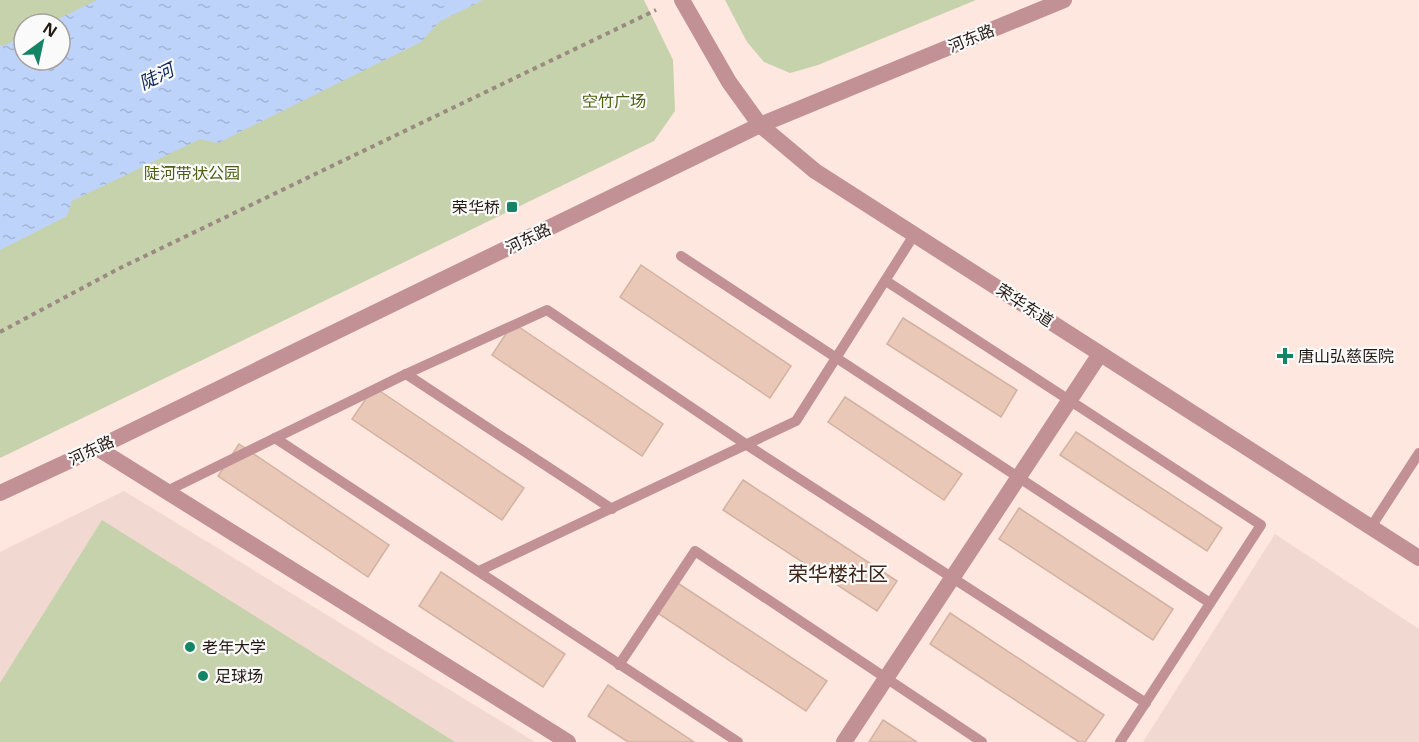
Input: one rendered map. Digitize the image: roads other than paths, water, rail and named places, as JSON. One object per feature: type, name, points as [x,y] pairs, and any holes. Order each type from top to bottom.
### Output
[{"type":"street","name":"荣华东道","points":[[682,0],[729,82],[760,125],[815,171],[1419,558]]},
{"type":"street","name":"河东路","points":[[0,493],[760,125],[1064,0]]},
{"type":"street","points":[[844,742],[1100,354]]},
{"type":"street","points":[[97,448],[568,742]]},
{"type":"lane","points":[[479,571],[796,421],[914,235]]},
{"type":"lane","points":[[681,256],[1210,603]]},
{"type":"lane","points":[[886,281],[1261,525],[1120,742]]},
{"type":"lane","points":[[167,491],[406,374],[547,310],[747,445],[1146,703]]},
{"type":"lane","points":[[406,374],[612,509]]},
{"type":"lane","points":[[275,438],[738,742]]},
{"type":"lane","points":[[1371,527],[1419,453]]},
{"type":"lane","points":[[619,665],[694,551],[982,742]]},
{"type":"water","name":"陡河","points":[[97,0],[483,0],[439,22],[421,42],[218,143],[200,139],[72,201],[67,216],[0,250],[0,45],[12,42],[12,72],[72,72],[72,12]]},
{"type":"place","name":"荣华桥","points":[[512,207]]},
{"type":"place","name":"唐山弘慈医院","points":[[1285,356]]},
{"type":"place","name":"老年大学","points":[[190,647]]},
{"type":"place","name":"足球场","points":[[203,676]]},
{"type":"district","name":"荣华楼社区","points":[[838,573]]},
{"type":"park label","name":"空竹广场","points":[[614,101]]},
{"type":"park label","name":"陡河带状公园","points":[[192,173]]}]
